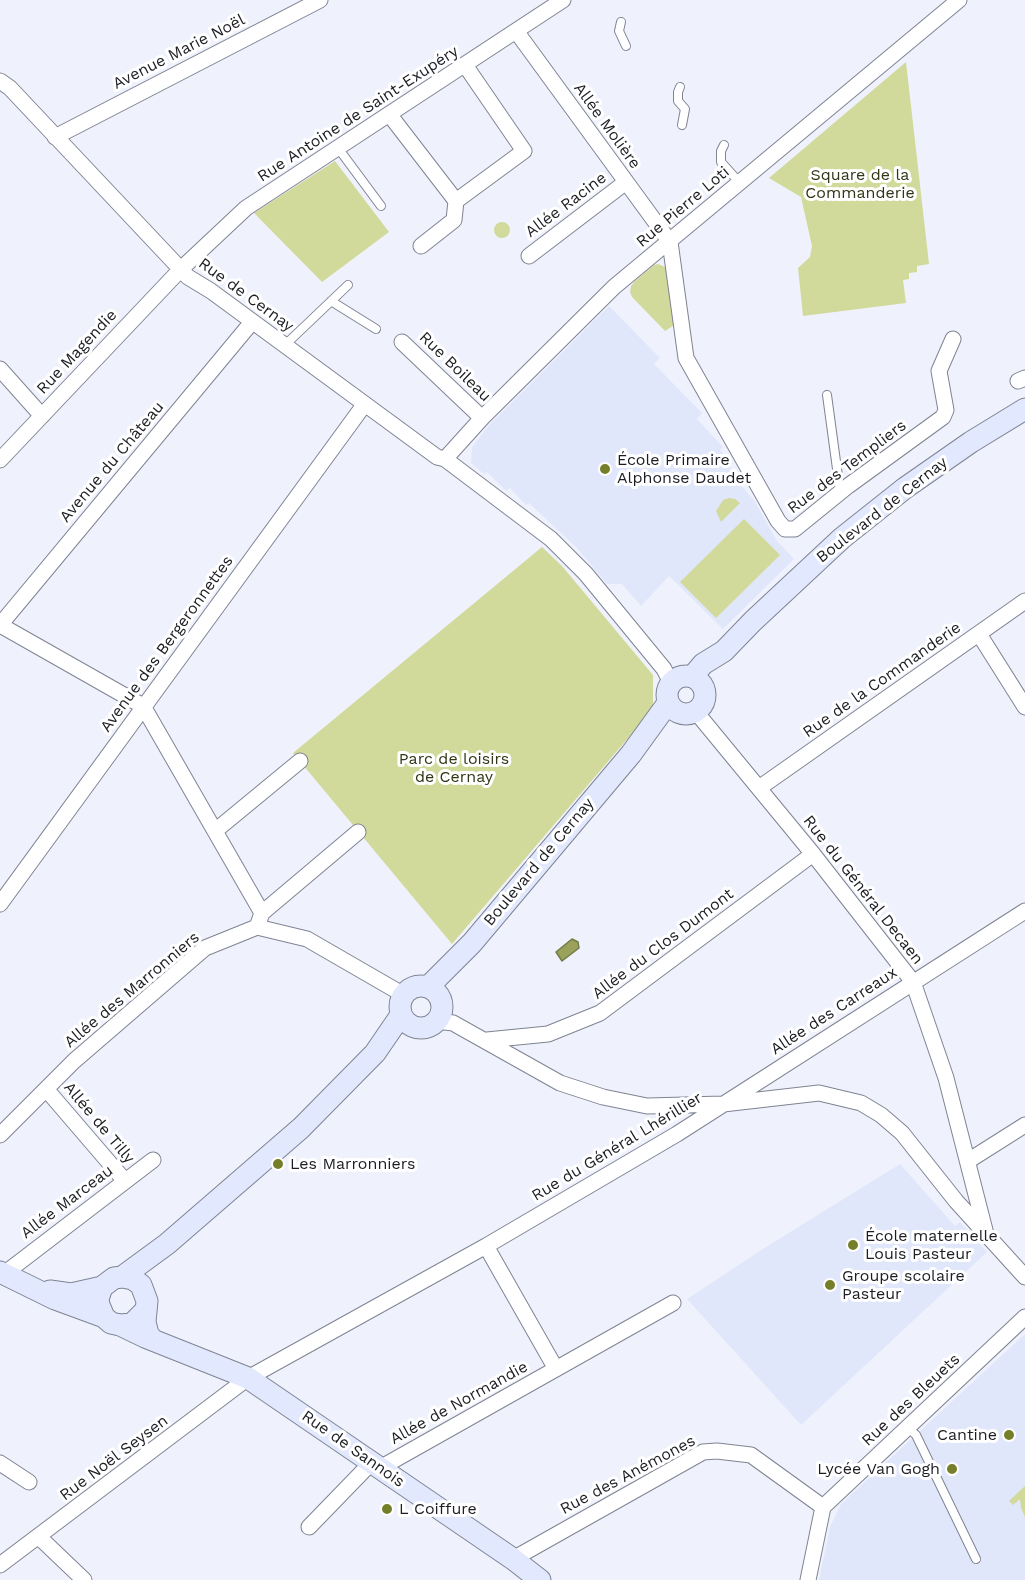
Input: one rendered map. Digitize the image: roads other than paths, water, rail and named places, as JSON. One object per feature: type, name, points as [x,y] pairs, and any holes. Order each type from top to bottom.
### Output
[{"type":"street","name":"Avenue Marie Noël","points":[[55,137],[320,0]]},
{"type":"street","name":"Rue Antoine de Saint-Exupéry","points":[[181,269],[246,208],[563,0]]},
{"type":"street","name":"Rue Pierre Loti","points":[[445,459],[482,418],[572,337],[614,287],[960,0]]},
{"type":"street","name":"Allée Molière","points":[[516,31],[670,242]]},
{"type":"street","points":[[456,201],[524,151],[465,65]]},
{"type":"street","name":"Rue de Cernay","points":[[0,81],[10,88],[188,277],[212,291],[437,457],[445,459]]},
{"type":"street","points":[[389,114],[456,201],[454,220],[421,246]]},
{"type":"street","name":"Allée Racine","points":[[529,256],[626,182]]},
{"type":"street","name":"Rue des Templiers","points":[[670,242],[686,358],[778,521],[785,529],[795,529],[840,492],[943,417],[946,410],[939,371],[953,339]]},
{"type":"street","name":"Rue Magendie","points":[[0,460],[181,269]]},
{"type":"street","name":"Avenue du Château","points":[[0,625],[252,322]]},
{"type":"street","name":"Rue Boileau","points":[[402,342],[482,418]]},
{"type":"street","points":[[0,369],[42,416]]},
{"type":"street","name":"Avenue des Bergeronnettes","points":[[0,904],[76,803],[364,405]]},
{"type":"street","name":"Boulevard de Cernay","points":[[440,1008],[472,943],[631,754],[678,703],[704,701],[698,681],[719,663],[724,651],[783,592],[842,538],[905,488],[971,442],[1025,409]]},
{"type":"street","name":"Rue du Général Decaen","points":[[445,459],[530,522],[568,554],[664,669],[678,703],[759,788],[913,982],[946,1078],[986,1233],[1025,1277]]},
{"type":"street","name":"Rue de la Commanderie","points":[[759,788],[1025,601]]},
{"type":"street","points":[[0,625],[144,706],[215,831],[260,920],[307,939],[427,1028],[440,1008]]},
{"type":"street","points":[[979,634],[1025,707]]},
{"type":"street","points":[[678,703],[683,676],[698,681]]},
{"type":"street","points":[[215,831],[300,761]]},
{"type":"street","name":"Allée des Marronniers","points":[[0,1135],[74,1061],[205,948],[260,920],[358,832]]},
{"type":"street","name":"Allée du Clos Dumont","points":[[487,1040],[548,1034],[600,1013],[813,854]]},
{"type":"street","name":"Allée des Carreaux","points":[[723,1104],[1025,911]]},
{"type":"street","points":[[122,1277],[167,1244],[301,1128],[375,1053],[407,1012],[414,987],[487,1040],[560,1083],[603,1097],[648,1106],[723,1104]]},
{"type":"street","name":"Allée de Tilly","points":[[46,1089],[125,1181]]},
{"type":"street","name":"Rue du Général Lhérillier","points":[[248,1378],[486,1246],[677,1134],[723,1104],[819,1093],[861,1102],[902,1133],[956,1201],[986,1233]]},
{"type":"street","points":[[968,1161],[1025,1125]]},
{"type":"street","name":"Allée Marceau","points":[[2,1273],[153,1160]]},
{"type":"street","points":[[144,1290],[151,1269],[167,1244]]},
{"type":"street","name":"Allée de Normandie","points":[[486,1246],[556,1369]]},
{"type":"street","name":"Rue de Sannois","points":[[2,1273],[77,1308],[248,1378],[513,1558],[540,1580]]},
{"type":"street","points":[[144,1312],[132,1324],[112,1321],[99,1305],[98,1299],[102,1287],[114,1278],[122,1277],[137,1281],[144,1290],[147,1301],[144,1312],[146,1329],[153,1340]]},
{"type":"street","name":"Rue de Sannois","points":[[29,1287],[70,1294],[102,1287]]},
{"type":"street","name":"Allée de Normandie","points":[[309,1527],[376,1465],[556,1369],[673,1303]]},
{"type":"street","name":"Rue des Bleuets","points":[[823,1507],[1025,1317]]},
{"type":"street","name":"Rue Noël Seysen","points":[[0,1565],[248,1378]]},
{"type":"street","name":"Rue des Anémones","points":[[513,1558],[703,1452],[717,1451],[751,1455],[823,1507]]},
{"type":"street","points":[[0,1463],[29,1482]]},
{"type":"street","points":[[808,1580],[823,1507]]},
{"type":"street","points":[[39,1537],[84,1580]]},
{"type":"lane","points":[[621,22],[619,31],[626,46]]},
{"type":"lane","points":[[680,87],[678,101],[686,110],[682,124]]},
{"type":"lane","points":[[724,145],[720,152],[721,162],[740,183]]},
{"type":"lane","points":[[338,148],[381,206]]},
{"type":"lane","points":[[285,345],[348,285]]},
{"type":"lane","points":[[331,301],[376,329]]},
{"type":"lane","points":[[827,395],[840,492]]},
{"type":"lane","points":[[908,1428],[916,1435],[976,1559]]},
{"type":"place","name":"École Primaire Alphonse Daudet","points":[[605,469]]},
{"type":"place","name":"Les Marronniers","points":[[278,1164]]},
{"type":"place","name":"École maternelle Louis Pasteur","points":[[853,1245]]},
{"type":"place","name":"Groupe scolaire Pasteur","points":[[830,1285]]},
{"type":"place","name":"Cantine","points":[[1009,1435]]},
{"type":"place","name":"Lycée Van Gogh","points":[[952,1469]]},
{"type":"place","name":"L Coiffure","points":[[387,1509]]},
{"type":"park label","name":"Square de la Commanderie","points":[[860,184]]},
{"type":"park label","name":"Parc de loisirs de Cernay","points":[[454,768]]}]
